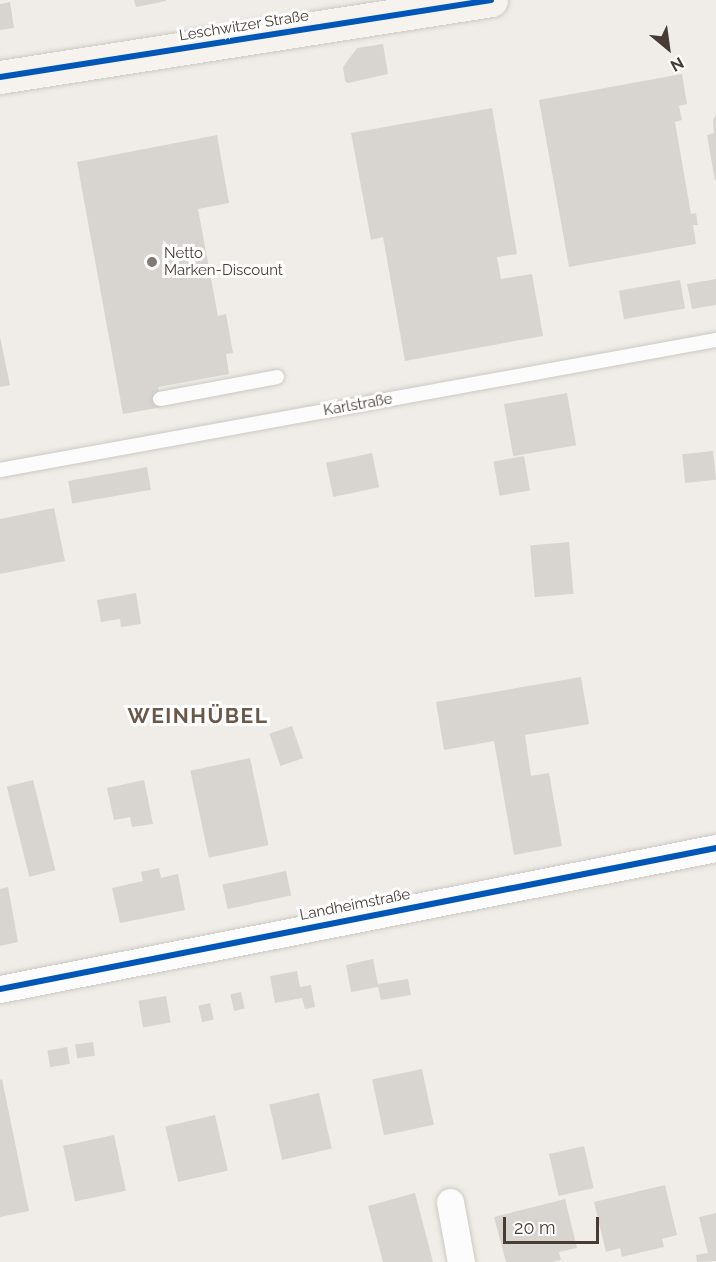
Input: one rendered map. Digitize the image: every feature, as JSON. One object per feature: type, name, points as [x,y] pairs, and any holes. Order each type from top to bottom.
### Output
[{"type":"street","name":"Leschwitzer Straße","points":[[0,77],[491,0]]},
{"type":"street","name":"Landheimstraße","points":[[0,989],[716,848]]},
{"type":"street","points":[[450,1202],[461,1262]]},
{"type":"lane","name":"Karlstraße","points":[[0,470],[716,340]]},
{"type":"lane","points":[[160,399],[277,377]]},
{"type":"building","points":[[134,0],[166,0],[166,1],[136,7]]},
{"type":"building","points":[[10,2],[14,28],[0,30],[0,4]]},
{"type":"building","points":[[383,44],[388,74],[348,83],[345,81],[343,67],[357,48]]},
{"type":"building","points":[[682,74],[687,104],[679,106],[682,120],[675,122],[691,214],[696,213],[698,225],[693,225],[696,244],[569,267],[539,100]]},
{"type":"building","points":[[492,108],[517,254],[497,257],[501,279],[532,274],[543,336],[405,361],[383,237],[371,240],[351,133]]},
{"type":"building","points":[[716,114],[715,181],[707,135],[714,133],[713,120]]},
{"type":"building","name":"Netto Marken-Discount","points":[[217,135],[229,203],[198,209],[218,316],[226,314],[233,353],[226,354],[229,374],[158,387],[162,407],[123,414],[77,162]]},
{"type":"building","points":[[716,279],[716,305],[692,309],[687,284]]},
{"type":"building","points":[[680,280],[685,309],[624,319],[619,291]]},
{"type":"building","points":[[0,337],[10,385],[0,387]]},
{"type":"building","points":[[567,393],[576,445],[513,456],[504,404]]},
{"type":"building","points":[[713,451],[716,480],[685,483],[682,454]]},
{"type":"building","points":[[372,453],[379,487],[333,497],[326,463]]},
{"type":"building","points":[[524,456],[530,490],[500,496],[493,461]]},
{"type":"building","points":[[147,467],[151,490],[72,504],[68,481]]},
{"type":"building","points":[[54,508],[65,561],[0,574],[0,519]]},
{"type":"building","points":[[569,542],[574,594],[535,597],[530,545]]},
{"type":"building","points":[[136,593],[141,624],[121,627],[120,619],[101,622],[97,600]]},
{"type":"building","points":[[581,677],[589,724],[525,735],[531,776],[549,773],[562,846],[514,855],[494,741],[444,750],[436,702]]},
{"type":"building","points":[[292,726],[303,758],[280,766],[269,734]]},
{"type":"building","points":[[250,758],[269,845],[209,858],[190,771]]},
{"type":"building","points":[[33,780],[55,870],[29,877],[7,787]]},
{"type":"building","points":[[144,780],[153,824],[132,827],[130,817],[114,820],[107,788]]},
{"type":"building","points":[[159,868],[161,878],[178,874],[185,910],[120,923],[112,888],[143,881],[141,872]]},
{"type":"building","points":[[286,871],[291,895],[228,909],[222,885]]},
{"type":"building","points":[[8,887],[18,942],[0,946],[0,889]]},
{"type":"building","points":[[373,959],[378,984],[408,979],[411,995],[381,1000],[378,987],[351,992],[346,965]]},
{"type":"building","points":[[297,971],[300,987],[311,985],[315,1007],[305,1009],[302,998],[275,1003],[270,976]]},
{"type":"building","points":[[241,992],[245,1009],[234,1011],[230,994]]},
{"type":"building","points":[[166,996],[171,1023],[143,1027],[138,1001]]},
{"type":"building","points":[[210,1003],[214,1020],[202,1022],[198,1006]]},
{"type":"building","points":[[93,1042],[95,1056],[77,1058],[75,1045]]},
{"type":"building","points":[[67,1047],[70,1064],[50,1067],[47,1050]]},
{"type":"building","points":[[422,1069],[434,1125],[384,1135],[372,1080]]},
{"type":"building","points":[[2,1079],[29,1211],[0,1217],[0,1080]]},
{"type":"building","points":[[319,1093],[332,1149],[282,1160],[269,1104]]},
{"type":"building","points":[[215,1115],[228,1171],[178,1182],[165,1126]]},
{"type":"building","points":[[114,1135],[126,1191],[75,1202],[63,1146]]},
{"type":"building","points":[[584,1146],[594,1188],[559,1196],[549,1154]]},
{"type":"building","points":[[665,1185],[677,1235],[662,1239],[664,1247],[622,1257],[620,1248],[606,1252],[594,1202]]},
{"type":"building","points":[[415,1193],[433,1262],[383,1262],[368,1206]]},
{"type":"building","points":[[565,1199],[577,1248],[559,1252],[561,1260],[552,1262],[506,1262],[494,1217]]},
{"type":"building","points":[[716,1213],[716,1261],[697,1262],[696,1255],[708,1253],[699,1217]]},
{"type":"cycle path","points":[[0,77],[491,0]]},
{"type":"cycle path","points":[[0,989],[716,848]]},
{"type":"place","name":"Netto Marken-Discount","points":[[152,262]]},
{"type":"district","name":"WEINHÜBEL","points":[[198,716]]}]
